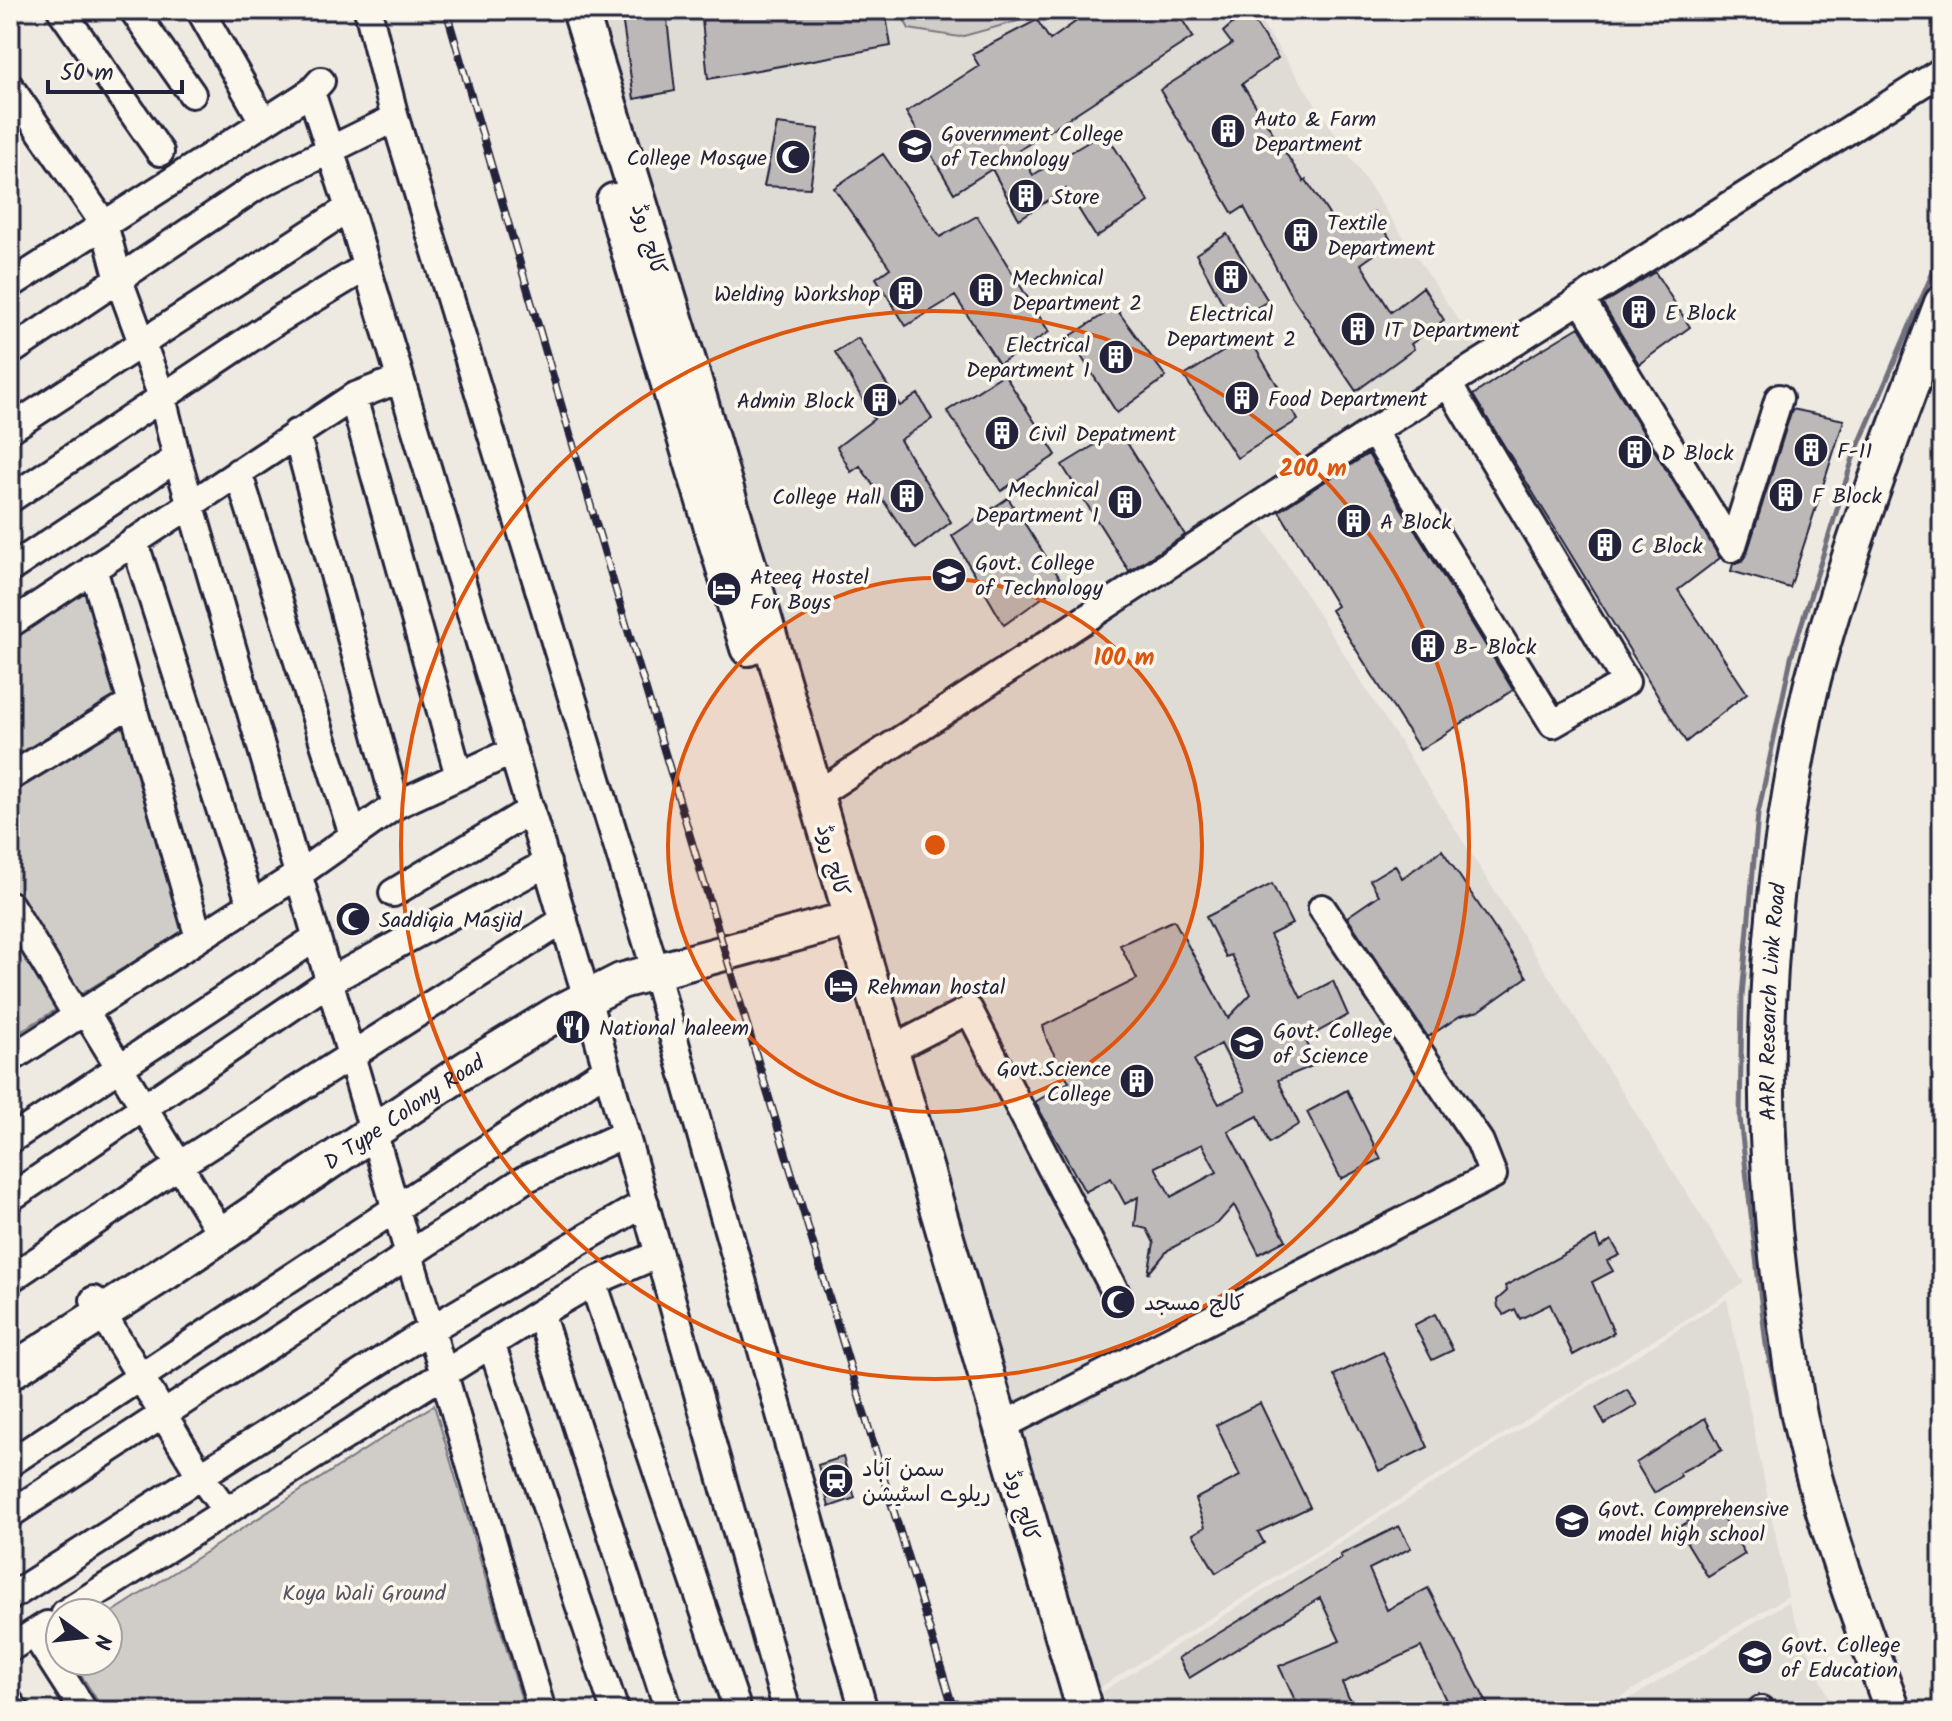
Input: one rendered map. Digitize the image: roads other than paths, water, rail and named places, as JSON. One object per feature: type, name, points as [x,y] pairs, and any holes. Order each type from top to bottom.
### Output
[{"type":"main road","name":"کالج روڈ","points":[[557,10],[719,557],[796,802],[1062,1711]]},
{"type":"main road","name":"کالج روڈ","points":[[580,10],[693,377],[1085,1711]]},
{"type":"main road","name":"AARI Research Link Road","points":[[1893,1711],[1835,1548],[1800,1417],[1778,1276],[1768,1164],[1768,998],[1783,836],[1815,670],[1892,434],[1942,303]]},
{"type":"main road","name":"D Type Colony Road","points":[[10,1355],[98,1307],[372,1125],[495,1033],[586,992],[654,966],[829,918]]},
{"type":"main road","name":"D Type Colony Road","points":[[10,1372],[214,1222],[372,1125]]},
{"type":"street","points":[[61,10],[160,152]]},
{"type":"street","points":[[133,10],[192,94]]},
{"type":"street","points":[[200,10],[263,121]]},
{"type":"street","points":[[368,10],[395,118],[654,966],[864,1711]]},
{"type":"street","points":[[816,795],[1373,431],[1942,71]]},
{"type":"street","points":[[10,285],[317,85],[330,148],[586,992],[782,1709]]},
{"type":"street","points":[[10,87],[104,224],[119,280],[162,397],[190,503],[542,1711]]},
{"type":"street","points":[[10,352],[257,186],[395,118]]},
{"type":"street","points":[[10,429],[349,208]]},
{"type":"street","points":[[10,499],[278,320],[366,267]]},
{"type":"street","points":[[1582,301],[1732,548],[1779,398]]},
{"type":"street","points":[[10,624],[353,397],[400,379]]},
{"type":"street","points":[[1373,431],[1553,724],[1626,682],[1448,384]]},
{"type":"street","points":[[353,397],[459,776]]},
{"type":"street","points":[[296,433],[396,805]]},
{"type":"street","points":[[10,569],[177,458]]},
{"type":"street","points":[[238,472],[353,835]]},
{"type":"street","points":[[134,541],[251,905]]},
{"type":"street","points":[[93,568],[199,938]]},
{"type":"street","points":[[10,777],[132,703]]},
{"type":"street","points":[[10,1059],[299,874],[396,805],[513,751]]},
{"type":"street","points":[[393,893],[531,810]]},
{"type":"street","points":[[10,1198],[330,981],[547,863]]},
{"type":"street","points":[[10,905],[144,1108],[214,1222]]},
{"type":"street","points":[[1000,1427],[1493,1175],[1480,1142],[1322,908]]},
{"type":"street","points":[[10,1279],[179,1165],[564,920]]},
{"type":"street","points":[[10,1140],[317,937]]},
{"type":"street","points":[[889,1051],[969,1010],[1115,1291]]},
{"type":"street","points":[[10,1463],[607,1069]]},
{"type":"street","points":[[10,1514],[525,1179],[625,1134]]},
{"type":"street","points":[[10,1597],[431,1329],[645,1203]]},
{"type":"street","points":[[90,1597],[540,1313],[593,1282],[659,1254]]},
{"type":"street","points":[[593,1282],[738,1711]]},
{"type":"street","points":[[98,1307],[200,1475],[226,1511]]},
{"type":"street","points":[[540,1313],[669,1711]]},
{"type":"street","points":[[491,1343],[615,1711]]},
{"type":"street","points":[[10,1648],[44,1627]]},
{"type":"street","points":[[34,1633],[84,1711]]},
{"type":"street","points":[[10,1703],[16,1711]]},
{"type":"waterway","points":[[1783,1421],[1766,1345],[1740,1118],[1742,996],[1758,814],[1791,658],[1853,458],[1942,251]]},
{"type":"waterway","points":[[1786,1435],[1817,1548],[1856,1658]]},
{"type":"railway","points":[[446,10],[604,551],[954,1711]]},
{"type":"place","name":"Auto & Farm Department","points":[[1228,131]]},
{"type":"place","name":"Government College of Technology","points":[[915,146]]},
{"type":"place","name":"College Mosque","points":[[793,157]]},
{"type":"place","name":"Store","points":[[1026,196]]},
{"type":"place","name":"Textile Department","points":[[1301,235]]},
{"type":"place","name":"Electrical Department 2","points":[[1231,277]]},
{"type":"place","name":"Mechnical Department 2","points":[[986,290]]},
{"type":"place","name":"Welding Workshop","points":[[906,293]]},
{"type":"place","name":"E Block","points":[[1639,312]]},
{"type":"place","name":"IT Department","points":[[1358,329]]},
{"type":"place","name":"Electrical Department 1","points":[[1116,357]]},
{"type":"place","name":"Food Department","points":[[1242,398]]},
{"type":"place","name":"Admin Block","points":[[880,400]]},
{"type":"place","name":"Civil Depatment","points":[[1002,433]]},
{"type":"place","name":"F-11","points":[[1811,450]]},
{"type":"place","name":"D Block","points":[[1635,452]]},
{"type":"place","name":"F Block","points":[[1786,495]]},
{"type":"place","name":"College Hall","points":[[907,496]]},
{"type":"place","name":"Mechnical Department 1","points":[[1125,502]]},
{"type":"place","name":"A Block","points":[[1354,521]]},
{"type":"place","name":"C Block","points":[[1605,545]]},
{"type":"place","name":"Govt. College of Technology","points":[[949,575]]},
{"type":"place","name":"Ateeq Hostel For Boys","points":[[724,589]]},
{"type":"place","name":"B- Block","points":[[1428,646]]},
{"type":"place","name":"Saddiqia Masjid","points":[[353,919]]},
{"type":"place","name":"Rehman hostal","points":[[841,986]]},
{"type":"place","name":"National haleem","points":[[573,1027]]},
{"type":"place","name":"Govt. College of Science","points":[[1247,1043]]},
{"type":"place","name":"Govt.Science College","points":[[1137,1081]]},
{"type":"place","name":"کالج مسجد","points":[[1118,1302]]},
{"type":"place","name":"سمن آباد ریلوے اسٹیشن","points":[[836,1481]]},
{"type":"place","name":"Govt. Comprehensive model high school","points":[[1572,1521]]},
{"type":"place","name":"Govt. College of Education","points":[[1755,1657]]},
{"type":"park label","name":"Koya Wali Ground","points":[[364,1592]]}]
